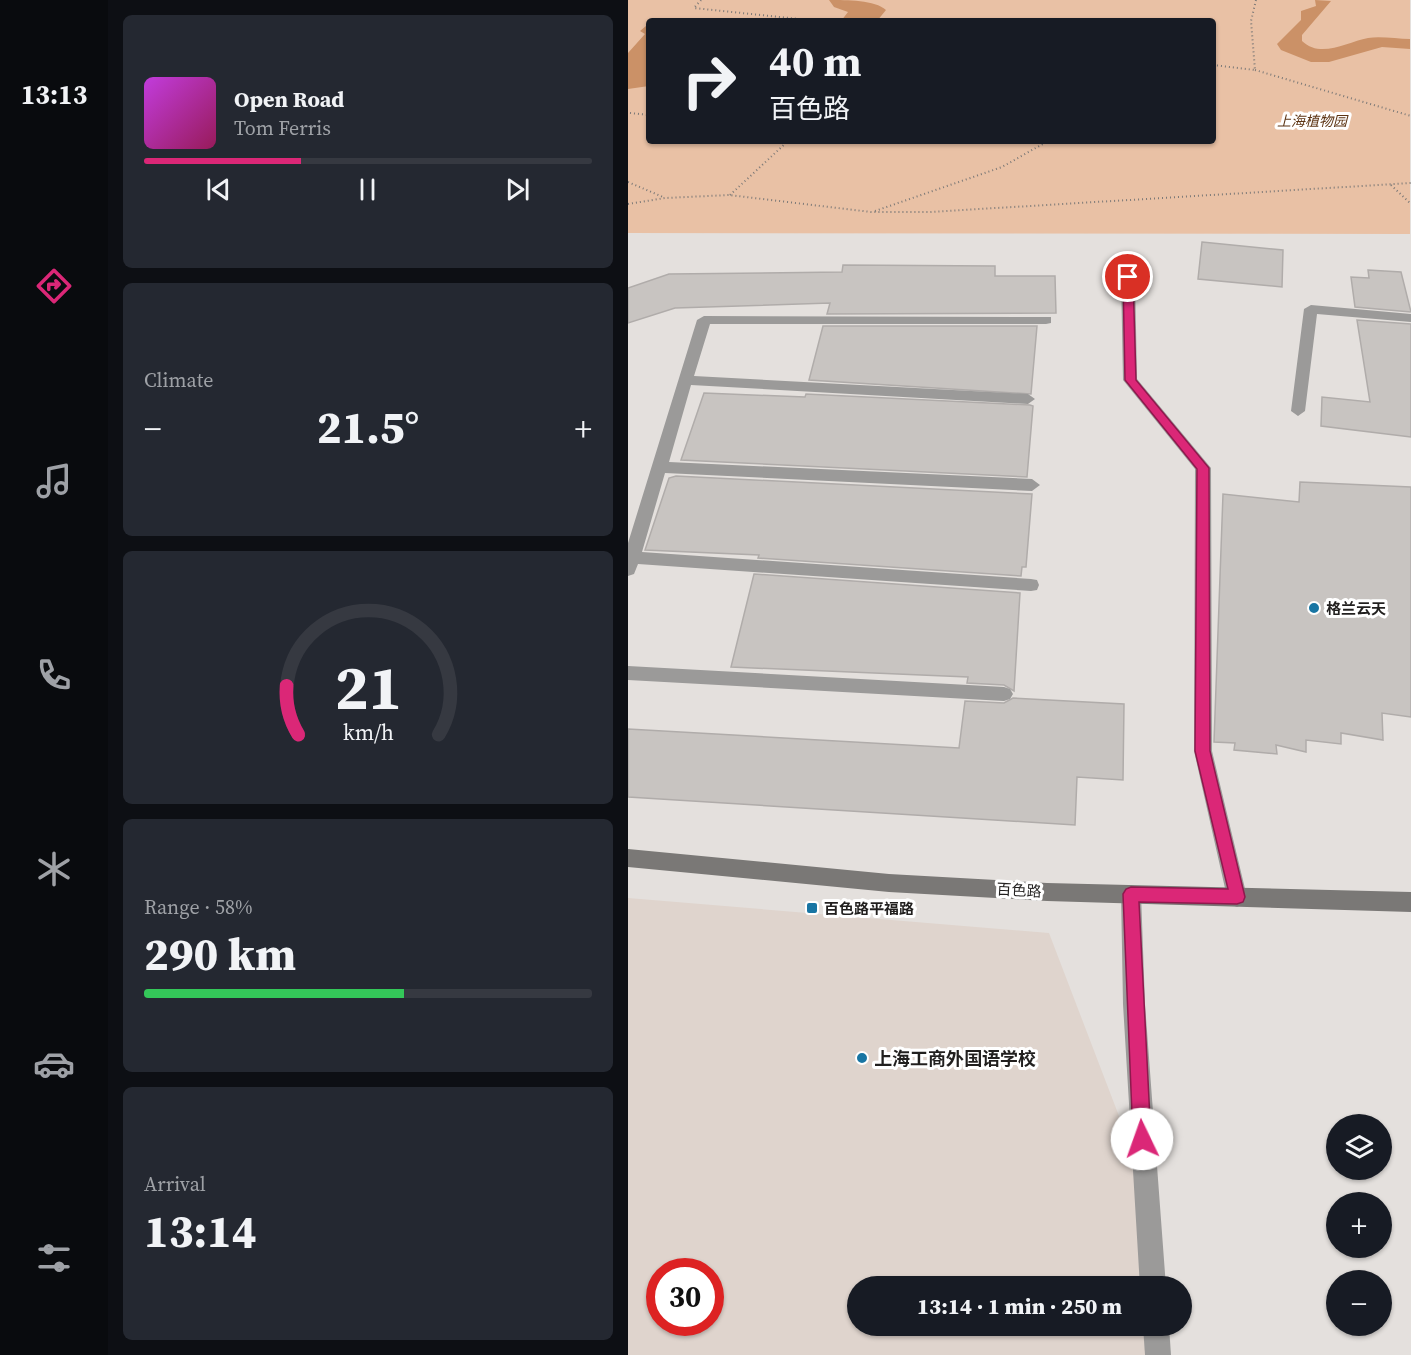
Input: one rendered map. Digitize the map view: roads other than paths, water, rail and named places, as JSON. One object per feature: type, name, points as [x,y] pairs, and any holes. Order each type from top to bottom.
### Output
[{"type":"street","points":[[1128,277],[1130,380],[1203,468],[1203,751],[1237,897]]},
{"type":"street","points":[[1298,411],[1311,309],[1411,318]]},
{"type":"street","points":[[1031,585],[630,563],[704,320],[1046,320]]},
{"type":"street","points":[[685,380],[1028,399]]},
{"type":"street","points":[[659,467],[1032,484]]},
{"type":"street","points":[[628,673],[1004,694]]},
{"type":"street","name":"百色路","points":[[628,858],[889,883],[1131,894],[1411,902]]},
{"type":"street","points":[[1131,894],[1135,1016],[1152,1276]]},
{"type":"street","points":[[1157,1336],[1158,1355]]},
{"type":"waterway","points":[[845,0],[870,10],[861,18]]},
{"type":"place","name":"格兰云天","points":[[1314,608]]},
{"type":"place","name":"百色路平福路","points":[[812,908]]},
{"type":"place","name":"上海工商外国语学校","points":[[862,1058]]},
{"type":"park label","name":"上海植物园","points":[[1312,121]]}]
